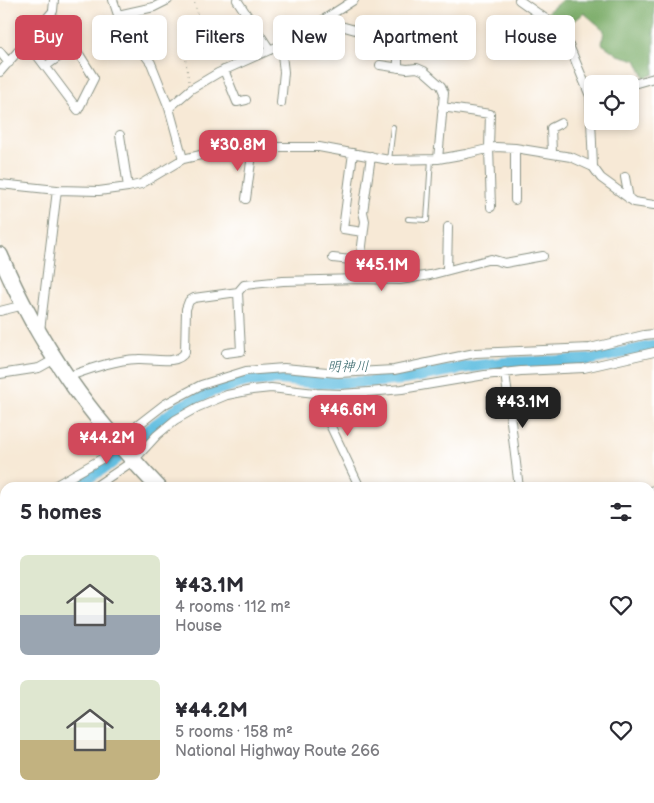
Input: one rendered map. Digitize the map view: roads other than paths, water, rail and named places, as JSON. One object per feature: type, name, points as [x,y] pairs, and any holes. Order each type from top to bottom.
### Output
[{"type":"highway","points":[[0,255],[14,287],[54,359],[124,451],[153,482]]},
{"type":"street","points":[[50,15],[53,11],[54,0]]},
{"type":"street","points":[[113,0],[118,15],[154,7],[168,0]]},
{"type":"street","points":[[237,0],[270,50]]},
{"type":"street","points":[[332,15],[354,0]]},
{"type":"street","points":[[519,0],[562,31],[584,80]]},
{"type":"street","points":[[345,27],[398,42],[398,68]]},
{"type":"street","points":[[41,60],[78,110],[94,78],[74,46],[46,66]]},
{"type":"street","points":[[169,108],[191,89],[224,70],[273,49]]},
{"type":"street","points":[[0,52],[9,63]]},
{"type":"street","points":[[0,72],[15,56]]},
{"type":"street","points":[[149,60],[169,108],[183,159]]},
{"type":"street","points":[[281,103],[284,72],[283,60]]},
{"type":"street","points":[[380,66],[417,68],[424,71],[441,86],[444,93],[434,159]]},
{"type":"street","points":[[224,70],[236,102],[246,100]]},
{"type":"street","points":[[639,82],[654,78]]},
{"type":"street","points":[[442,107],[490,114],[491,208]]},
{"type":"street","points":[[552,153],[551,128],[561,123]]},
{"type":"street","points":[[592,130],[593,167]]},
{"type":"street","points":[[120,135],[128,187]]},
{"type":"street","points":[[0,184],[57,190],[99,191],[128,187],[141,184],[183,159],[236,147],[319,147],[389,160],[434,159],[489,148],[515,148],[571,157],[593,167],[601,178],[634,202],[654,205]]},
{"type":"street","points":[[246,199],[253,148]]},
{"type":"street","points":[[515,148],[516,200]]},
{"type":"street","points":[[353,153],[343,229],[363,232]]},
{"type":"street","points":[[358,279],[364,221],[362,212],[371,156]]},
{"type":"street","points":[[625,177],[629,198]]},
{"type":"street","points":[[39,333],[57,190]]},
{"type":"street","points":[[447,270],[448,228]]},
{"type":"street","points":[[67,377],[113,362],[138,359],[177,360],[183,357],[185,352],[186,309],[188,301],[194,298],[238,292],[244,285],[358,279],[400,280],[430,275],[491,259],[505,263],[543,256]]},
{"type":"street","points":[[333,258],[360,261]]},
{"type":"street","points":[[226,353],[241,351],[238,292]]},
{"type":"street","points":[[0,310],[24,305]]},
{"type":"street","points":[[98,482],[165,404],[201,385],[246,371],[284,368],[338,372],[394,370],[476,353],[590,348],[654,334]]},
{"type":"street","points":[[61,482],[103,458],[124,451],[156,435],[175,420],[198,407],[226,396],[252,390],[271,388],[341,394],[402,389],[505,372],[584,368],[654,352]]},
{"type":"street","points":[[0,374],[39,368],[54,359]]},
{"type":"street","points":[[505,372],[518,482]]},
{"type":"street","points":[[315,393],[357,482]]},
{"type":"lane","points":[[389,160],[393,126]]},
{"type":"lane","points":[[408,219],[427,220],[434,159]]},
{"type":"waterway","name":"明神川","points":[[82,482],[110,464],[156,424],[178,408],[212,391],[247,381],[278,379],[322,383],[370,382],[403,379],[467,367],[504,363],[588,360],[654,346]]}]
